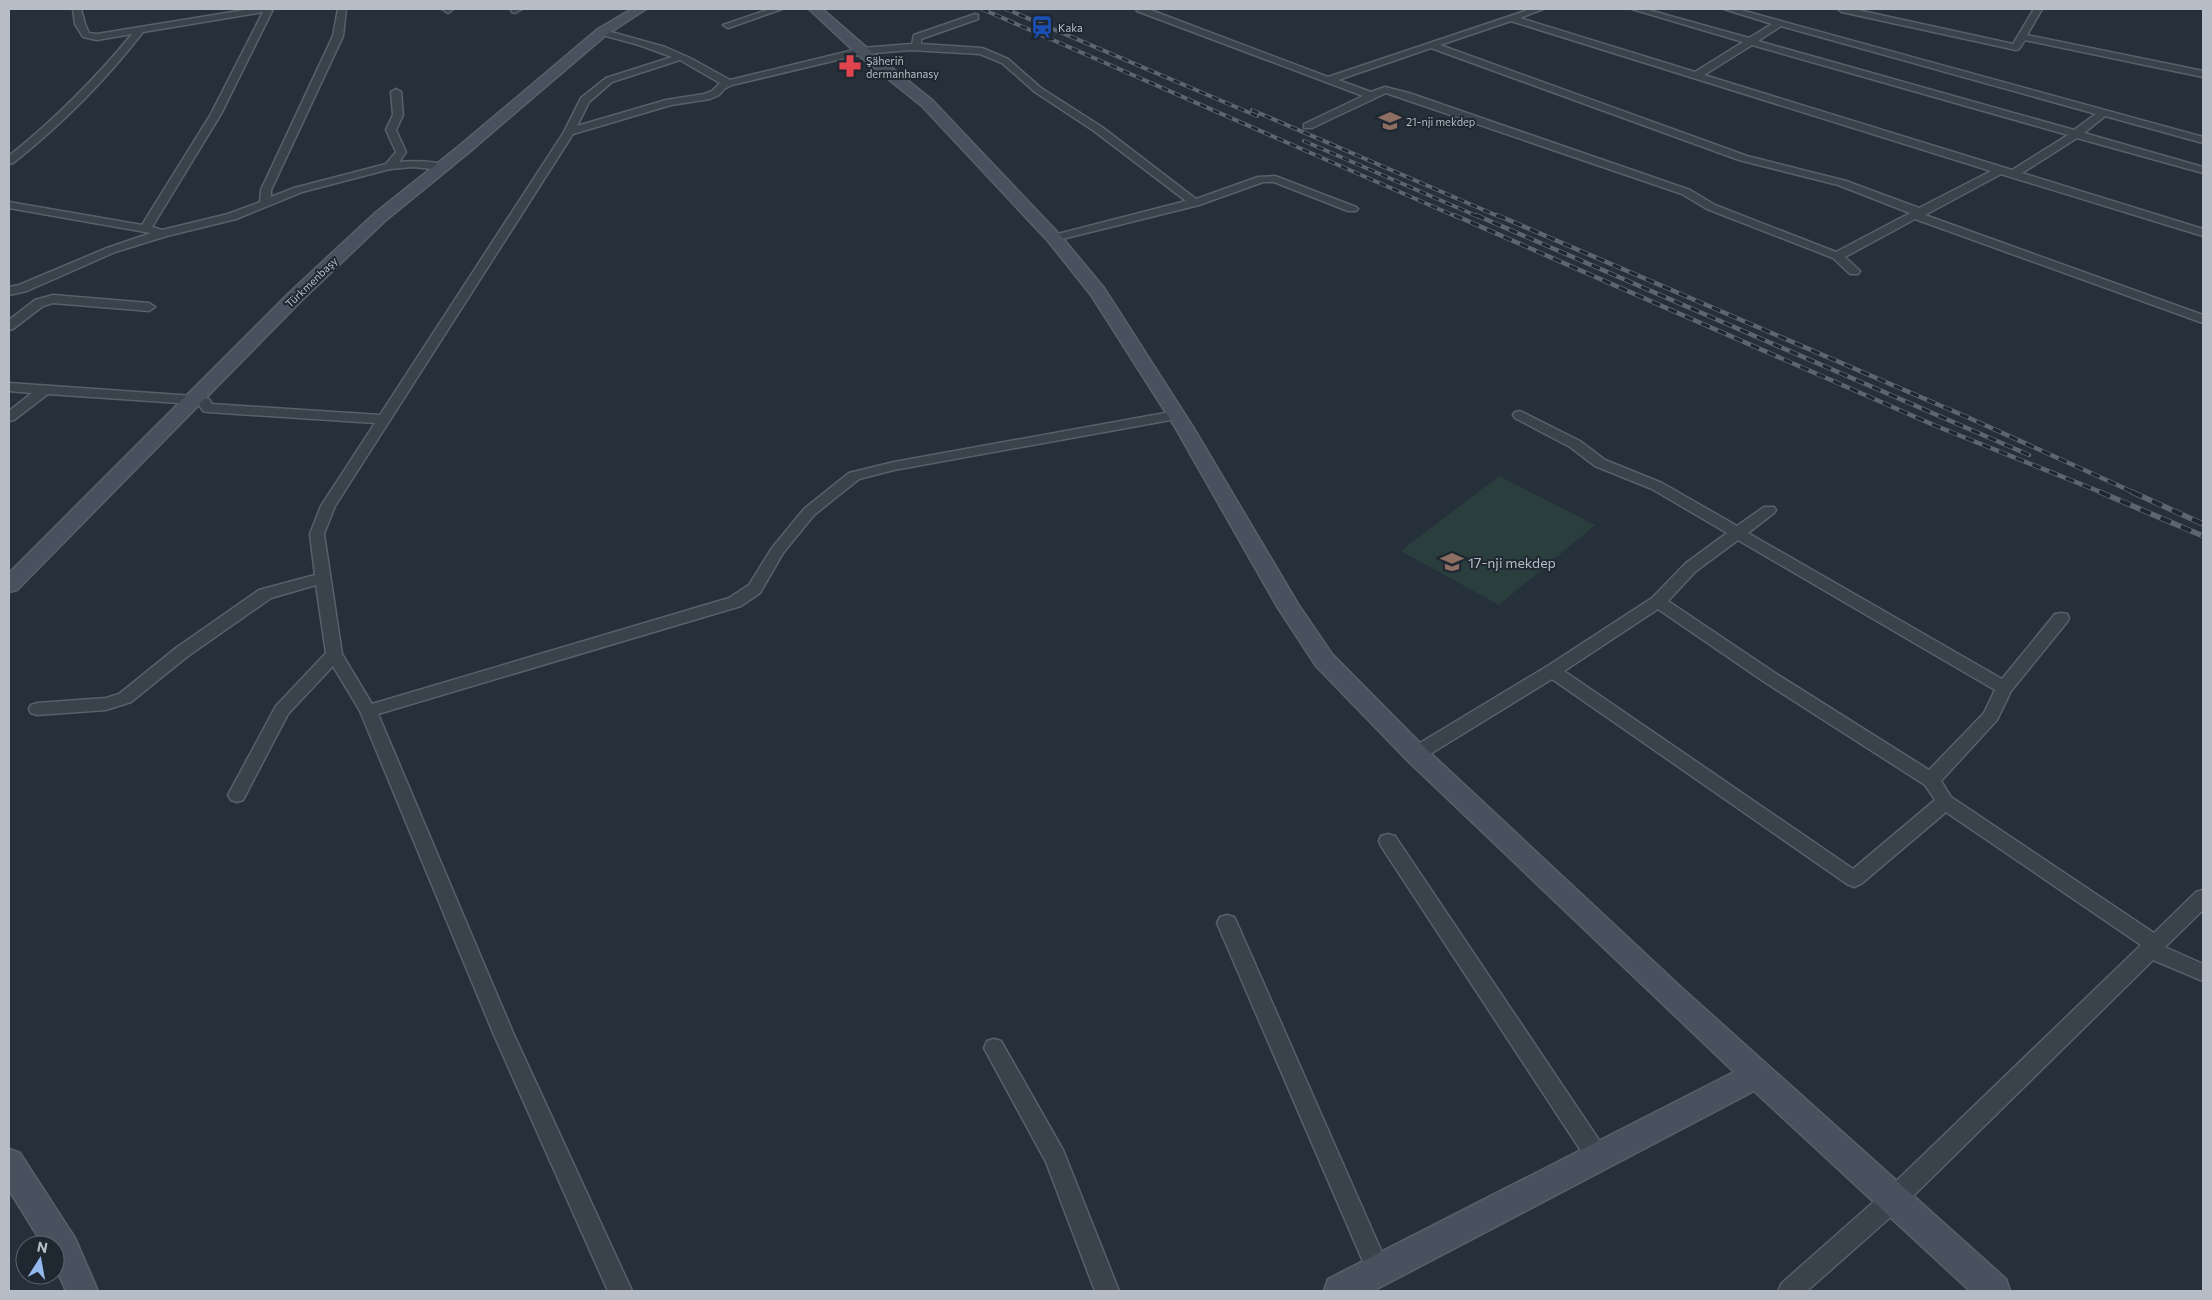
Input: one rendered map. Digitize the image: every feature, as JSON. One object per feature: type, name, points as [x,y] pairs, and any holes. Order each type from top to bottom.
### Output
[{"type":"street","points":[[78,9],[80,24],[86,35],[97,37],[267,9]]},
{"type":"street","points":[[146,228],[216,114],[267,9]]},
{"type":"street","points":[[265,204],[266,190],[338,36],[342,9]]},
{"type":"street","name":"Türkmenbaşy","points":[[9,585],[295,297],[380,217],[602,32],[640,9]]},
{"type":"street","points":[[728,26],[778,9]]},
{"type":"street","points":[[814,9],[927,104],[1054,238],[1098,292],[1176,415],[1289,608],[1324,660],[1416,754],[1756,1075],[1894,1198],[1994,1291]]},
{"type":"street","points":[[1140,9],[1331,79],[1371,96]]},
{"type":"street","points":[[1331,79],[1539,9]]},
{"type":"street","points":[[1636,9],[2203,170]]},
{"type":"street","points":[[1728,9],[2203,140]]},
{"type":"street","points":[[1842,9],[2016,48],[2038,9]]},
{"type":"street","points":[[916,47],[917,37],[975,17]]},
{"type":"street","points":[[1510,18],[2203,233]]},
{"type":"street","points":[[1695,76],[1725,60],[1780,23]]},
{"type":"street","points":[[9,161],[48,130],[115,61],[138,31]]},
{"type":"street","points":[[602,32],[655,46],[697,64],[720,80],[729,83]]},
{"type":"street","points":[[2022,37],[2203,74]]},
{"type":"street","points":[[1430,45],[1733,155],[1842,183],[1919,214],[2203,319]]},
{"type":"street","points":[[569,132],[670,102],[706,97],[716,93],[720,87],[729,83],[862,51],[916,47],[982,51],[1005,61],[1038,90],[1098,129],[1195,203]]},
{"type":"street","points":[[620,1291],[504,1035],[368,711],[334,654],[317,534],[328,506],[569,132],[585,100],[609,80],[681,57]]},
{"type":"street","points":[[1308,126],[1385,90],[1428,102],[1686,192],[1711,207],[1837,256],[1854,271]]},
{"type":"street","points":[[390,166],[401,152],[391,130],[398,115],[396,92]]},
{"type":"street","points":[[2013,174],[2076,134],[2102,112]]},
{"type":"street","points":[[9,291],[23,288],[111,250],[164,232],[232,217],[298,190],[390,166],[413,164],[442,166]]},
{"type":"street","points":[[1837,256],[2000,170]]},
{"type":"street","points":[[1054,238],[1195,203],[1262,179],[1274,179],[1352,209]]},
{"type":"street","points":[[9,205],[164,232]]},
{"type":"street","points":[[9,326],[38,303],[53,299],[148,307]]},
{"type":"street","points":[[9,388],[194,400],[204,402],[208,408],[383,419]]},
{"type":"street","points":[[9,416],[44,390]]},
{"type":"street","points":[[368,711],[735,602],[755,589],[777,551],[809,512],[854,476],[894,466],[1176,415]]},
{"type":"street","points":[[1520,415],[1575,444],[1600,463],[1657,486],[2004,688]]},
{"type":"street","points":[[1416,754],[1552,671],[1658,602],[1691,568],[1768,510]]},
{"type":"street","points":[[37,709],[106,704],[125,698],[182,652],[266,594],[323,578]]},
{"type":"street","points":[[1658,602],[1769,677],[1931,780],[1945,802],[2152,947],[2203,973]]},
{"type":"street","points":[[1931,780],[1991,716],[2004,688],[2061,618]]},
{"type":"street","points":[[237,796],[282,710],[334,654]]},
{"type":"street","points":[[1552,671],[1854,879],[1945,802]]},
{"type":"street","points":[[1388,840],[1599,1159]]},
{"type":"street","points":[[1790,1291],[1894,1198],[2203,898]]},
{"type":"street","points":[[1227,923],[1379,1272]]},
{"type":"street","points":[[994,1048],[1055,1157],[1098,1274],[1107,1291]]},
{"type":"street","points":[[1340,1291],[1599,1159],[1756,1075]]},
{"type":"street","points":[[9,1163],[64,1249],[82,1291]]},
{"type":"shaded area","points":[[1499,476],[1595,525],[1499,605],[1401,551]]},
{"type":"railway","points":[[982,9],[1457,217]]},
{"type":"railway","points":[[1006,9],[1257,116]]},
{"type":"railway","points":[[1252,110],[1500,217]]},
{"type":"railway","points":[[1304,141],[1479,217]]},
{"type":"railway","points":[[1454,215],[1936,426],[2103,493]]},
{"type":"railway","points":[[1476,215],[2029,455]]},
{"type":"railway","points":[[1497,215],[1967,417],[2135,493]]},
{"type":"railway","points":[[2100,492],[2203,536]]},
{"type":"railway","points":[[2132,492],[2203,524]]},
{"type":"place","name":"Kaka","points":[[1042,27]]},
{"type":"place","name":"Şäheriň dermanhanasy","points":[[850,66]]},
{"type":"place","name":"21-nji mekdep","points":[[1390,121]]},
{"type":"place","name":"17-nji mekdep","points":[[1452,562]]}]
